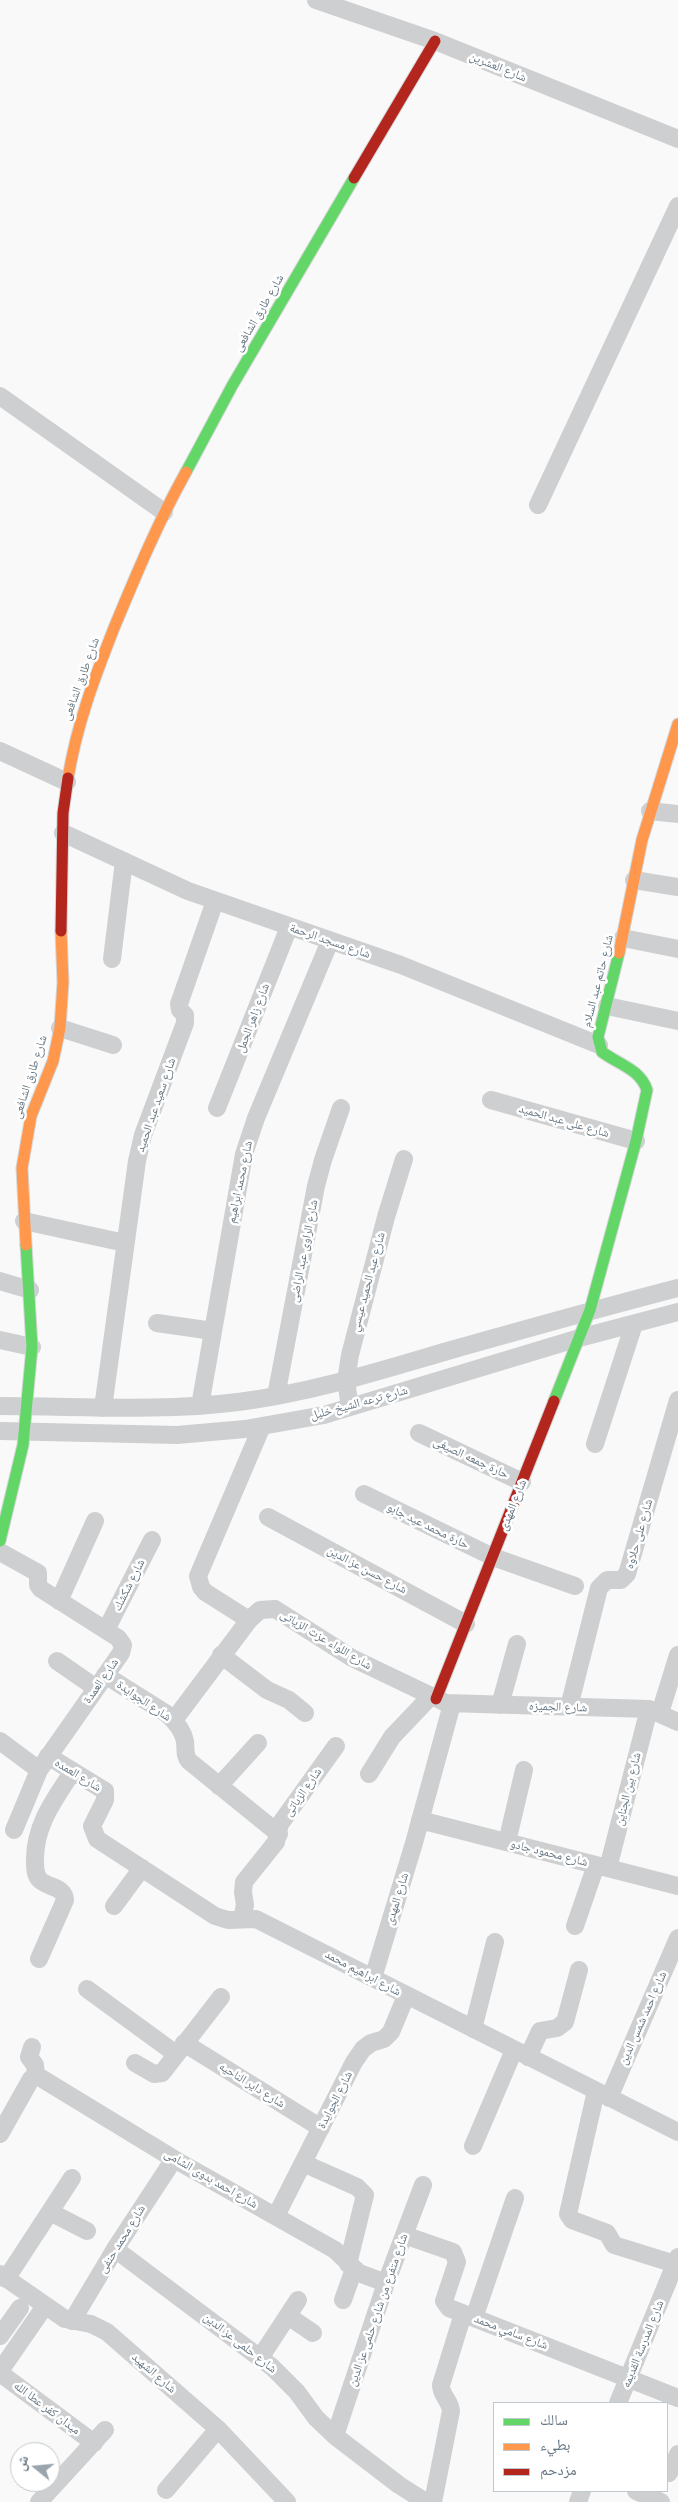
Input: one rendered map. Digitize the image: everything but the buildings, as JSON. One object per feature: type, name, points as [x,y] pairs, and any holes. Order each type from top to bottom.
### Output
[{"type":"street","name":"شارع العشرين","points":[[316,0],[434,41],[678,139]]},
{"type":"street","name":"شارع طارق الشافعى","points":[[24,1432],[32,1348],[22,1168],[31,1116],[53,1061],[60,1028],[63,982],[60,901],[63,833],[67,782],[85,702],[126,599],[164,512],[232,386],[434,41]]},
{"type":"street","points":[[538,505],[678,206]]},
{"type":"street","points":[[0,396],[164,512]]},
{"type":"street","name":"شارع حاتم عبد السلام","points":[[590,1310],[636,1141],[647,1090],[646,1084],[639,1075],[609,1058],[599,1045],[598,1036],[607,1006],[650,811],[676,732]]},
{"type":"street","points":[[0,751],[67,782]]},
{"type":"street","points":[[650,811],[678,814]]},
{"type":"street","name":"شارع مسجد الرحمة","points":[[63,833],[188,891],[401,965],[599,1045]]},
{"type":"street","points":[[112,959],[124,861]]},
{"type":"street","points":[[634,880],[678,887]]},
{"type":"street","name":"شارع سعيد عبد الحميد","points":[[103,1408],[132,1186],[143,1135],[185,1022],[185,1015],[180,1010],[179,1004],[215,901]]},
{"type":"street","name":"شارع زاهر الجمل","points":[[217,1108],[289,927]]},
{"type":"street","points":[[622,938],[678,949]]},
{"type":"street","name":"شارع محمد ابراهيم","points":[[200,1406],[244,1154],[256,1118],[330,941]]},
{"type":"street","points":[[607,1006],[678,1021]]},
{"type":"street","points":[[60,1028],[113,1045]]},
{"type":"street","name":"شارع على عبد الحميد","points":[[491,1100],[636,1141]]},
{"type":"street","name":"شارع الراوى عبد الراضى","points":[[276,1396],[316,1186],[323,1160],[342,1108]]},
{"type":"street","name":"شارع عبد الحميد عيسي","points":[[350,1407],[346,1381],[357,1321],[404,1159]]},
{"type":"street","points":[[24,1221],[125,1243]]},
{"type":"street","points":[[0,1281],[30,1290]]},
{"type":"street","name":"شارع ترعه الشيخ خليل","points":[[0,1406],[103,1408],[200,1406],[276,1396],[346,1381],[590,1310],[678,1288]]},
{"type":"street","name":"شارع المهدى","points":[[373,1978],[420,1820],[439,1700],[466,1624],[590,1310]]},
{"type":"street","name":"شارع ترعه الشيخ خليل","points":[[0,1431],[177,1435],[211,1434],[262,1426],[324,1415],[579,1338],[678,1312]]},
{"type":"street","points":[[157,1323],[213,1330]]},
{"type":"street","points":[[595,1444],[634,1324]]},
{"type":"street","points":[[0,1340],[32,1348]]},
{"type":"street","name":"شارع على حلاوه","points":[[569,1707],[599,1588],[607,1580],[618,1581],[626,1576],[678,1400]]},
{"type":"street","points":[[249,1620],[205,1592],[201,1587],[198,1576],[262,1426]]},
{"type":"street","points":[[0,1541],[20,1461],[24,1432]]},
{"type":"street","name":"حارة جمعه الصيغى","points":[[419,1434],[522,1482]]},
{"type":"street","name":"حارة محمد عيد جابو","points":[[364,1494],[492,1557],[575,1586]]},
{"type":"street","name":"شارع حسن عز الدين","points":[[268,1517],[466,1624]]},
{"type":"street","points":[[59,1601],[95,1521]]},
{"type":"street","name":"شارع شكشك","points":[[106,1630],[152,1540]]},
{"type":"street","name":"شارع العمدة","points":[[0,1552],[38,1573],[40,1587],[121,1640],[123,1645],[122,1651],[43,1763],[14,1830]]},
{"type":"street","name":"شارع اللواء عزت الزياتى","points":[[174,1720],[221,1654],[249,1620],[260,1610],[274,1609],[352,1658],[439,1700]]},
{"type":"street","points":[[500,1705],[517,1644]]},
{"type":"street","points":[[221,1654],[267,1690],[290,1700],[305,1713]]},
{"type":"street","name":"شارع بين الجناين","points":[[575,1926],[602,1866],[654,1711],[678,1655]]},
{"type":"street","name":"شارع الجوايدة","points":[[57,1661],[100,1681],[174,1720],[184,1738],[186,1758],[278,1834]]},
{"type":"street","points":[[369,1774],[392,1737],[439,1700]]},
{"type":"street","name":"شارع الجميزه","points":[[439,1700],[500,1705],[654,1711],[678,1722]]},
{"type":"street","name":"شارع العمده","points":[[0,1741],[43,1763],[73,1771],[100,1787],[106,1794]]},
{"type":"street","points":[[219,1786],[258,1743]]},
{"type":"street","name":"شارع الزياتى","points":[[242,1918],[246,1905],[243,1892],[244,1882],[276,1842],[283,1820],[336,1746]]},
{"type":"street","points":[[507,1842],[524,1770]]},
{"type":"street","points":[[40,1960],[65,1900],[60,1891],[42,1882],[37,1876],[35,1854],[37,1839],[47,1811],[73,1771]]},
{"type":"street","name":"شارع ابراهيم محمد","points":[[106,1794],[92,1826],[94,1836],[215,1916],[228,1920],[256,1919],[678,2132]]},
{"type":"street","name":"شارع محمود جادو","points":[[420,1820],[678,1886]]},
{"type":"street","points":[[114,1906],[142,1868]]},
{"type":"street","name":"شارع احمد شمس الدين","points":[[677,2262],[614,2245],[607,2234],[572,2220],[568,2214],[603,2094],[629,2048],[678,1938]]},
{"type":"street","points":[[473,2030],[495,1942]]},
{"type":"street","points":[[473,2146],[521,2054],[540,2031],[557,2028],[565,2022],[579,1970]]},
{"type":"street","name":"شارع داير الناحيه","points":[[87,1989],[180,2048],[321,2128]]},
{"type":"street","points":[[135,2063],[154,2074],[160,2074],[221,1996]]},
{"type":"street","name":"شارع الجوايدة","points":[[276,2216],[354,2062],[363,2049],[371,2043],[384,2039],[391,2032],[406,1996]]},
{"type":"street","points":[[0,2134],[31,2079],[36,2075],[35,2065],[29,2057],[32,2047]]},
{"type":"street","name":"شارع احمد بدوى الشامى","points":[[36,2075],[174,2159],[335,2250],[351,2267],[386,2283]]},
{"type":"street","name":"شارع محمد حنفى","points":[[72,2321],[115,2249],[174,2159]]},
{"type":"street","points":[[303,2163],[357,2186],[365,2195],[343,2300]]},
{"type":"street","points":[[3,2276],[50,2212],[72,2178]]},
{"type":"street","name":"شارع متفرع من شارع حلمى عز الدين","points":[[335,2436],[386,2283],[423,2185]]},
{"type":"street","points":[[433,2502],[451,2411],[448,2401],[442,2394],[441,2385],[515,2198]]},
{"type":"street","points":[[50,2212],[87,2231]]},
{"type":"street","name":"شارع سامي محمد","points":[[404,2234],[453,2252],[456,2256],[457,2262],[444,2301],[449,2308],[678,2398]]},
{"type":"street","name":"شارع حلمى عز الدين","points":[[115,2249],[260,2358],[285,2379],[316,2418],[335,2436],[399,2485],[426,2502]]},
{"type":"street","name":"شارع المدرسة القديمه","points":[[618,2402],[677,2262]]},
{"type":"street","name":"شارع الشهيد","points":[[3,2276],[45,2306],[72,2321],[91,2324],[107,2332],[218,2429],[287,2502]]},
{"type":"street","points":[[260,2358],[298,2300]]},
{"type":"street","name":"ميدان كفر عطا الله","points":[[45,2306],[0,2372],[94,2444]]},
{"type":"street","points":[[1,2333],[20,2308]]},
{"type":"street","points":[[288,2316],[313,2333]]},
{"type":"street","points":[[166,2490],[218,2429]]},
{"type":"street","points":[[39,2502],[105,2430]]},
{"type":"street","points":[[669,2473],[678,2454]]},
{"type":"street","points":[[638,2492],[662,2502]]},
{"type":"traffic: fast","points":[[186,472],[232,386],[354,178]]},
{"type":"traffic: fast","points":[[554,1401],[590,1310],[636,1141],[647,1090],[644,1083],[634,1072],[602,1052],[598,1037],[619,953]]},
{"type":"traffic: fast","points":[[0,1541],[23,1445],[32,1347],[26,1245]]},
{"type":"traffic: slow","points":[[68,778],[81,720],[122,608],[166,510],[186,472]]},
{"type":"traffic: slow","points":[[619,953],[642,840],[678,724]]},
{"type":"traffic: slow","points":[[26,1245],[22,1168],[31,1116],[53,1061],[60,1028],[63,982],[61,931]]},
{"type":"traffic: jam","points":[[354,178],[435,41]]},
{"type":"traffic: jam","points":[[61,931],[63,813],[68,778]]},
{"type":"traffic: jam","points":[[436,1699],[554,1401]]}]
